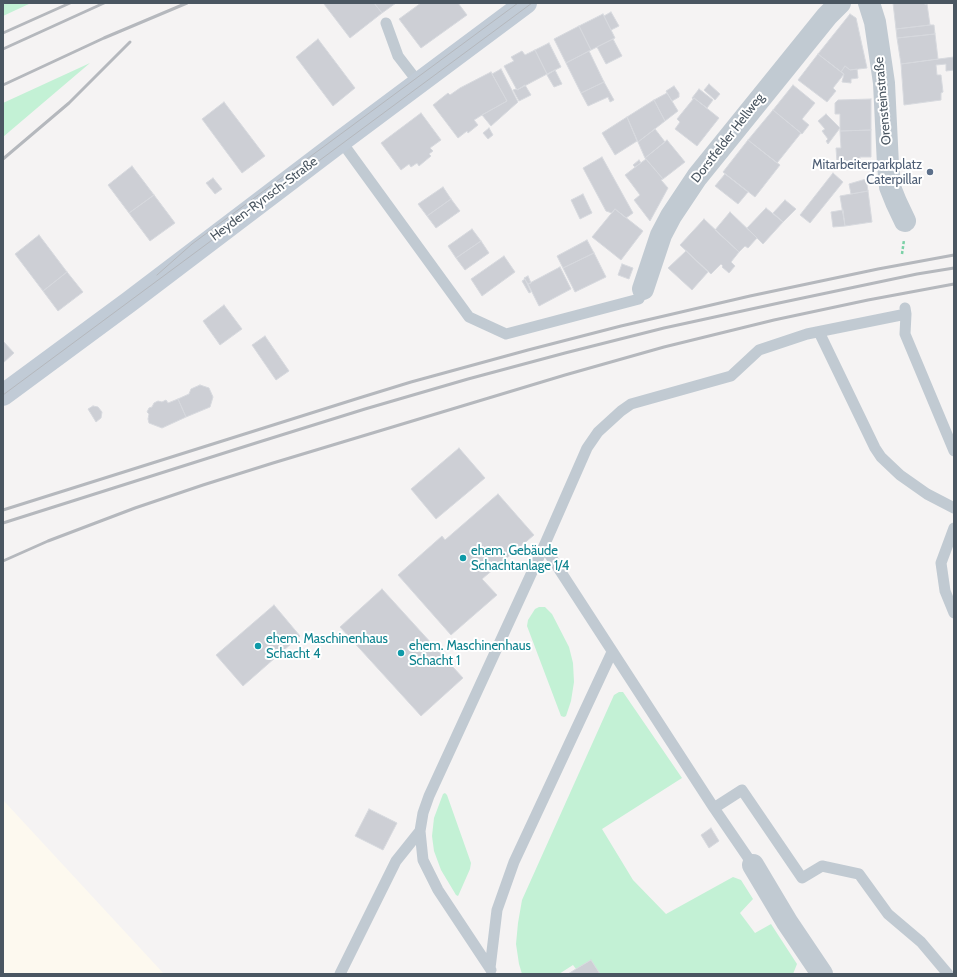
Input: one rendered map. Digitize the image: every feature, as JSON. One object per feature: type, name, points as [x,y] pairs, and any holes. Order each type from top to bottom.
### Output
[{"type":"main road","name":"Heyden-Rynsch-Straße","points":[[3,395],[130,302],[341,140],[526,3]]},
{"type":"street","name":"Dorstfelder Hellweg","points":[[643,289],[661,236],[671,216],[697,177],[827,16],[840,3]]},
{"type":"street","name":"Orensteinstraße","points":[[869,3],[874,22],[884,83],[890,187],[906,221]]},
{"type":"street","points":[[752,865],[787,922],[822,974]]},
{"type":"lane","points":[[386,23],[398,56],[418,82]]},
{"type":"lane","points":[[341,140],[469,317],[506,334],[639,299],[643,289]]},
{"type":"lane","points":[[492,971],[438,890],[423,860],[420,831],[423,813],[429,796],[544,546],[587,448],[598,432],[621,411],[632,404],[731,376],[758,350],[807,334],[906,311],[905,334],[954,451]]},
{"type":"lane","points":[[819,332],[875,448],[881,457],[900,475],[927,494],[954,508]]},
{"type":"lane","points":[[954,528],[941,563],[945,591],[954,613]]},
{"type":"lane","points":[[544,546],[752,865]]},
{"type":"lane","points":[[492,971],[497,910],[514,862],[612,652]]},
{"type":"lane","points":[[714,808],[742,790],[802,878],[822,866],[860,874],[888,914],[921,942],[948,974]]},
{"type":"lane","points":[[340,974],[396,860],[420,831]]},
{"type":"shaded area","points":[[3,800],[164,974],[3,974]]},
{"type":"green space","points":[[3,3],[31,3],[3,16]]},
{"type":"green space","points":[[90,63],[3,137],[3,103]]},
{"type":"green space","points":[[545,607],[552,614],[569,647],[573,663],[574,682],[571,701],[566,716],[564,717],[561,716],[527,626],[528,620],[535,609]]},
{"type":"green space","points":[[619,692],[623,692],[682,778],[602,829],[633,880],[666,914],[733,877],[741,880],[753,899],[740,913],[755,933],[771,924],[797,964],[793,974],[600,974],[591,960],[576,969],[573,965],[559,974],[522,974],[516,944],[522,900],[614,695]]},
{"type":"green space","points":[[445,793],[471,863],[470,869],[458,896],[441,870],[434,851],[432,836],[434,818],[443,794]]},
{"type":"building","points":[[374,3],[382,13],[350,38],[324,4]]},
{"type":"building","points":[[374,3],[396,3],[382,13]]},
{"type":"building","points":[[421,3],[458,3],[467,15],[421,48],[399,19]]},
{"type":"building","points":[[893,3],[927,4],[930,25],[896,29]]},
{"type":"building","points":[[611,12],[619,26],[611,30],[604,16]]},
{"type":"building","points":[[603,14],[615,38],[591,50],[579,26]]},
{"type":"building","points":[[850,14],[856,18],[867,68],[850,70],[845,66],[841,72],[818,54]]},
{"type":"building","points":[[934,25],[935,34],[897,38],[896,29]]},
{"type":"building","points":[[579,26],[591,50],[566,63],[554,39]]},
{"type":"building","points":[[935,34],[938,59],[901,64],[897,38]]},
{"type":"building","points":[[318,39],[355,88],[333,106],[296,57]]},
{"type":"building","points":[[613,39],[622,56],[606,64],[597,47]]},
{"type":"building","points":[[549,43],[561,67],[547,74],[535,50]]},
{"type":"building","points":[[535,50],[547,74],[517,90],[504,66],[514,61],[511,57],[522,51],[525,55]]},
{"type":"building","points":[[589,51],[604,82],[581,93],[566,63]]},
{"type":"building","points":[[818,54],[844,74],[833,88],[836,91],[827,102],[798,80]]},
{"type":"building","points":[[954,57],[954,70],[946,71],[946,64],[936,65],[937,75],[941,75],[943,92],[941,93],[941,100],[904,105],[901,64]]},
{"type":"building","points":[[845,66],[850,70],[857,69],[858,78],[851,79],[851,83],[842,82],[844,74],[841,72]]},
{"type":"building","points":[[501,69],[518,102],[491,126],[482,115],[507,101],[492,74]]},
{"type":"building","points":[[555,70],[562,84],[554,87],[547,75]]},
{"type":"building","points":[[491,72],[507,101],[474,120],[478,125],[468,133],[467,131],[458,138],[433,105],[448,93],[450,95],[460,88]]},
{"type":"building","points":[[604,82],[614,100],[610,102],[608,97],[588,106],[581,93]]},
{"type":"building","points":[[709,84],[720,94],[715,100],[704,90]]},
{"type":"building","points":[[525,85],[531,95],[519,101],[513,90],[517,90]]},
{"type":"building","points":[[793,85],[815,103],[802,119],[809,125],[802,134],[773,110]]},
{"type":"building","points":[[674,86],[679,93],[679,97],[672,101],[666,91]]},
{"type":"building","points":[[699,89],[713,100],[707,108],[692,98]]},
{"type":"building","points":[[667,93],[678,111],[665,121],[654,100]]},
{"type":"building","points":[[694,98],[719,118],[697,146],[675,129],[680,122],[677,119]]},
{"type":"building","points":[[871,99],[871,130],[840,131],[840,114],[835,114],[835,103],[838,100]]},
{"type":"building","points":[[654,100],[665,121],[638,142],[627,117]]},
{"type":"building","points":[[224,102],[265,156],[242,173],[202,119]]},
{"type":"building","points":[[773,110],[801,133],[777,163],[748,140]]},
{"type":"building","points":[[421,113],[441,140],[430,148],[433,151],[429,154],[431,156],[419,166],[417,163],[411,167],[409,164],[401,170],[381,143]]},
{"type":"building","points":[[826,114],[840,128],[828,144],[826,141],[828,139],[822,131],[825,129],[818,121]]},
{"type":"building","points":[[627,117],[637,141],[615,155],[602,133]]},
{"type":"building","points":[[489,128],[493,135],[488,139],[483,133]]},
{"type":"building","points":[[655,129],[665,142],[645,158],[638,142]]},
{"type":"building","points":[[871,130],[871,157],[860,157],[860,161],[837,162],[836,148],[841,148],[840,131]]},
{"type":"building","points":[[667,140],[685,162],[663,179],[645,158]]},
{"type":"building","points":[[748,140],[780,165],[755,197],[723,172]]},
{"type":"building","points":[[602,157],[633,213],[626,218],[615,209],[612,213],[606,211],[583,168]]},
{"type":"building","points":[[646,159],[663,179],[661,180],[668,188],[650,221],[634,200],[640,195],[625,175]]},
{"type":"building","points":[[639,160],[641,163],[635,167],[633,165]]},
{"type":"building","points":[[132,166],[154,195],[129,213],[108,185]]},
{"type":"building","points":[[833,173],[843,182],[810,223],[800,215]]},
{"type":"building","points":[[725,174],[748,192],[738,204],[715,186]]},
{"type":"building","points":[[213,178],[222,189],[215,194],[206,183]]},
{"type":"building","points":[[866,179],[868,191],[851,194],[849,184]]},
{"type":"building","points":[[443,187],[451,199],[427,216],[418,204]]},
{"type":"building","points":[[868,191],[872,222],[845,226],[840,196]]},
{"type":"building","points":[[583,194],[592,213],[580,219],[571,200]]},
{"type":"building","points":[[154,195],[175,223],[150,241],[129,213]]},
{"type":"building","points":[[451,199],[460,211],[436,228],[427,216]]},
{"type":"building","points":[[785,200],[796,209],[783,222],[773,213]]},
{"type":"building","points":[[766,208],[783,222],[763,244],[747,228]]},
{"type":"building","points":[[615,209],[643,231],[621,260],[592,237]]},
{"type":"building","points":[[843,210],[845,226],[833,227],[831,212]]},
{"type":"building","points":[[730,212],[757,238],[748,248],[745,246],[739,252],[715,230]]},
{"type":"building","points":[[704,219],[739,252],[731,262],[735,266],[729,273],[722,267],[723,266],[721,264],[711,274],[680,245]]},
{"type":"building","points":[[472,229],[481,241],[456,258],[448,246]]},
{"type":"building","points":[[39,235],[67,272],[43,291],[15,254]]},
{"type":"building","points":[[587,240],[594,253],[563,268],[557,256]]},
{"type":"building","points":[[481,241],[489,253],[465,270],[456,258]]},
{"type":"building","points":[[686,251],[708,272],[692,290],[668,268]]},
{"type":"building","points":[[594,253],[606,277],[575,292],[563,268]]},
{"type":"building","points":[[504,256],[515,272],[482,296],[471,279]]},
{"type":"building","points":[[622,264],[633,268],[629,279],[618,275]]},
{"type":"building","points":[[560,267],[571,289],[539,306],[528,284]]},
{"type":"building","points":[[67,272],[83,292],[58,311],[43,291]]},
{"type":"building","points":[[528,276],[531,283],[528,284],[524,278]]},
{"type":"building","points":[[525,279],[531,292],[529,293],[522,281]]},
{"type":"building","points":[[224,305],[242,329],[220,345],[203,321]]},
{"type":"building","points":[[265,336],[289,371],[276,380],[252,345]]},
{"type":"building","points":[[3,341],[14,353],[3,363]]},
{"type":"building","points":[[200,385],[209,388],[213,397],[210,407],[186,417],[178,399],[189,394],[191,389]]},
{"type":"building","points":[[178,399],[186,417],[162,428],[149,423],[149,414],[147,412],[154,403],[166,400],[168,403]]},
{"type":"building","points":[[93,406],[98,407],[102,412],[101,418],[96,422],[88,409]]},
{"type":"building","points":[[459,448],[485,478],[436,519],[411,489]]},
{"type":"building","name":"ehem. Gebäude Schachtanlage 1/4","points":[[498,494],[534,535],[482,579],[497,595],[451,635],[398,575],[442,536],[445,540]]},
{"type":"building","name":"ehem. Maschinenhaus Schacht 1","points":[[382,589],[463,678],[421,716],[340,627]]},
{"type":"building","name":"ehem. Maschinenhaus Schacht 4","points":[[274,605],[300,636],[243,686],[216,655]]},
{"type":"building","points":[[369,809],[397,823],[383,850],[355,836]]},
{"type":"building","points":[[711,828],[719,841],[709,848],[701,835]]},
{"type":"building","points":[[591,960],[600,974],[568,974],[576,969]]},
{"type":"tram line","points":[[157,275],[192,244],[518,3]]},
{"type":"tram line","points":[[3,395],[532,3]]},
{"type":"railway","points":[[3,33],[70,3]]},
{"type":"railway","points":[[3,49],[104,3]]},
{"type":"railway","points":[[3,85],[104,38],[187,3]]},
{"type":"railway","points":[[3,159],[69,103],[130,42]]},
{"type":"railway","points":[[3,510],[411,382],[528,350],[621,326],[750,296],[878,269],[954,255]]},
{"type":"railway","points":[[3,523],[365,409],[468,379],[664,328],[917,274],[954,268]]},
{"type":"railway","points":[[3,561],[48,541],[135,508],[203,485],[565,375],[664,347],[774,320],[954,284]]},
{"type":"place","name":"Mitarbeiterparkplatz Caterpillar","points":[[930,172]]},
{"type":"place","name":"ehem. Gebäude Schachtanlage 1/4","points":[[463,558]]},
{"type":"place","name":"ehem. Maschinenhaus Schacht 4","points":[[258,646]]},
{"type":"place","name":"ehem. Maschinenhaus Schacht 1","points":[[401,653]]}]
